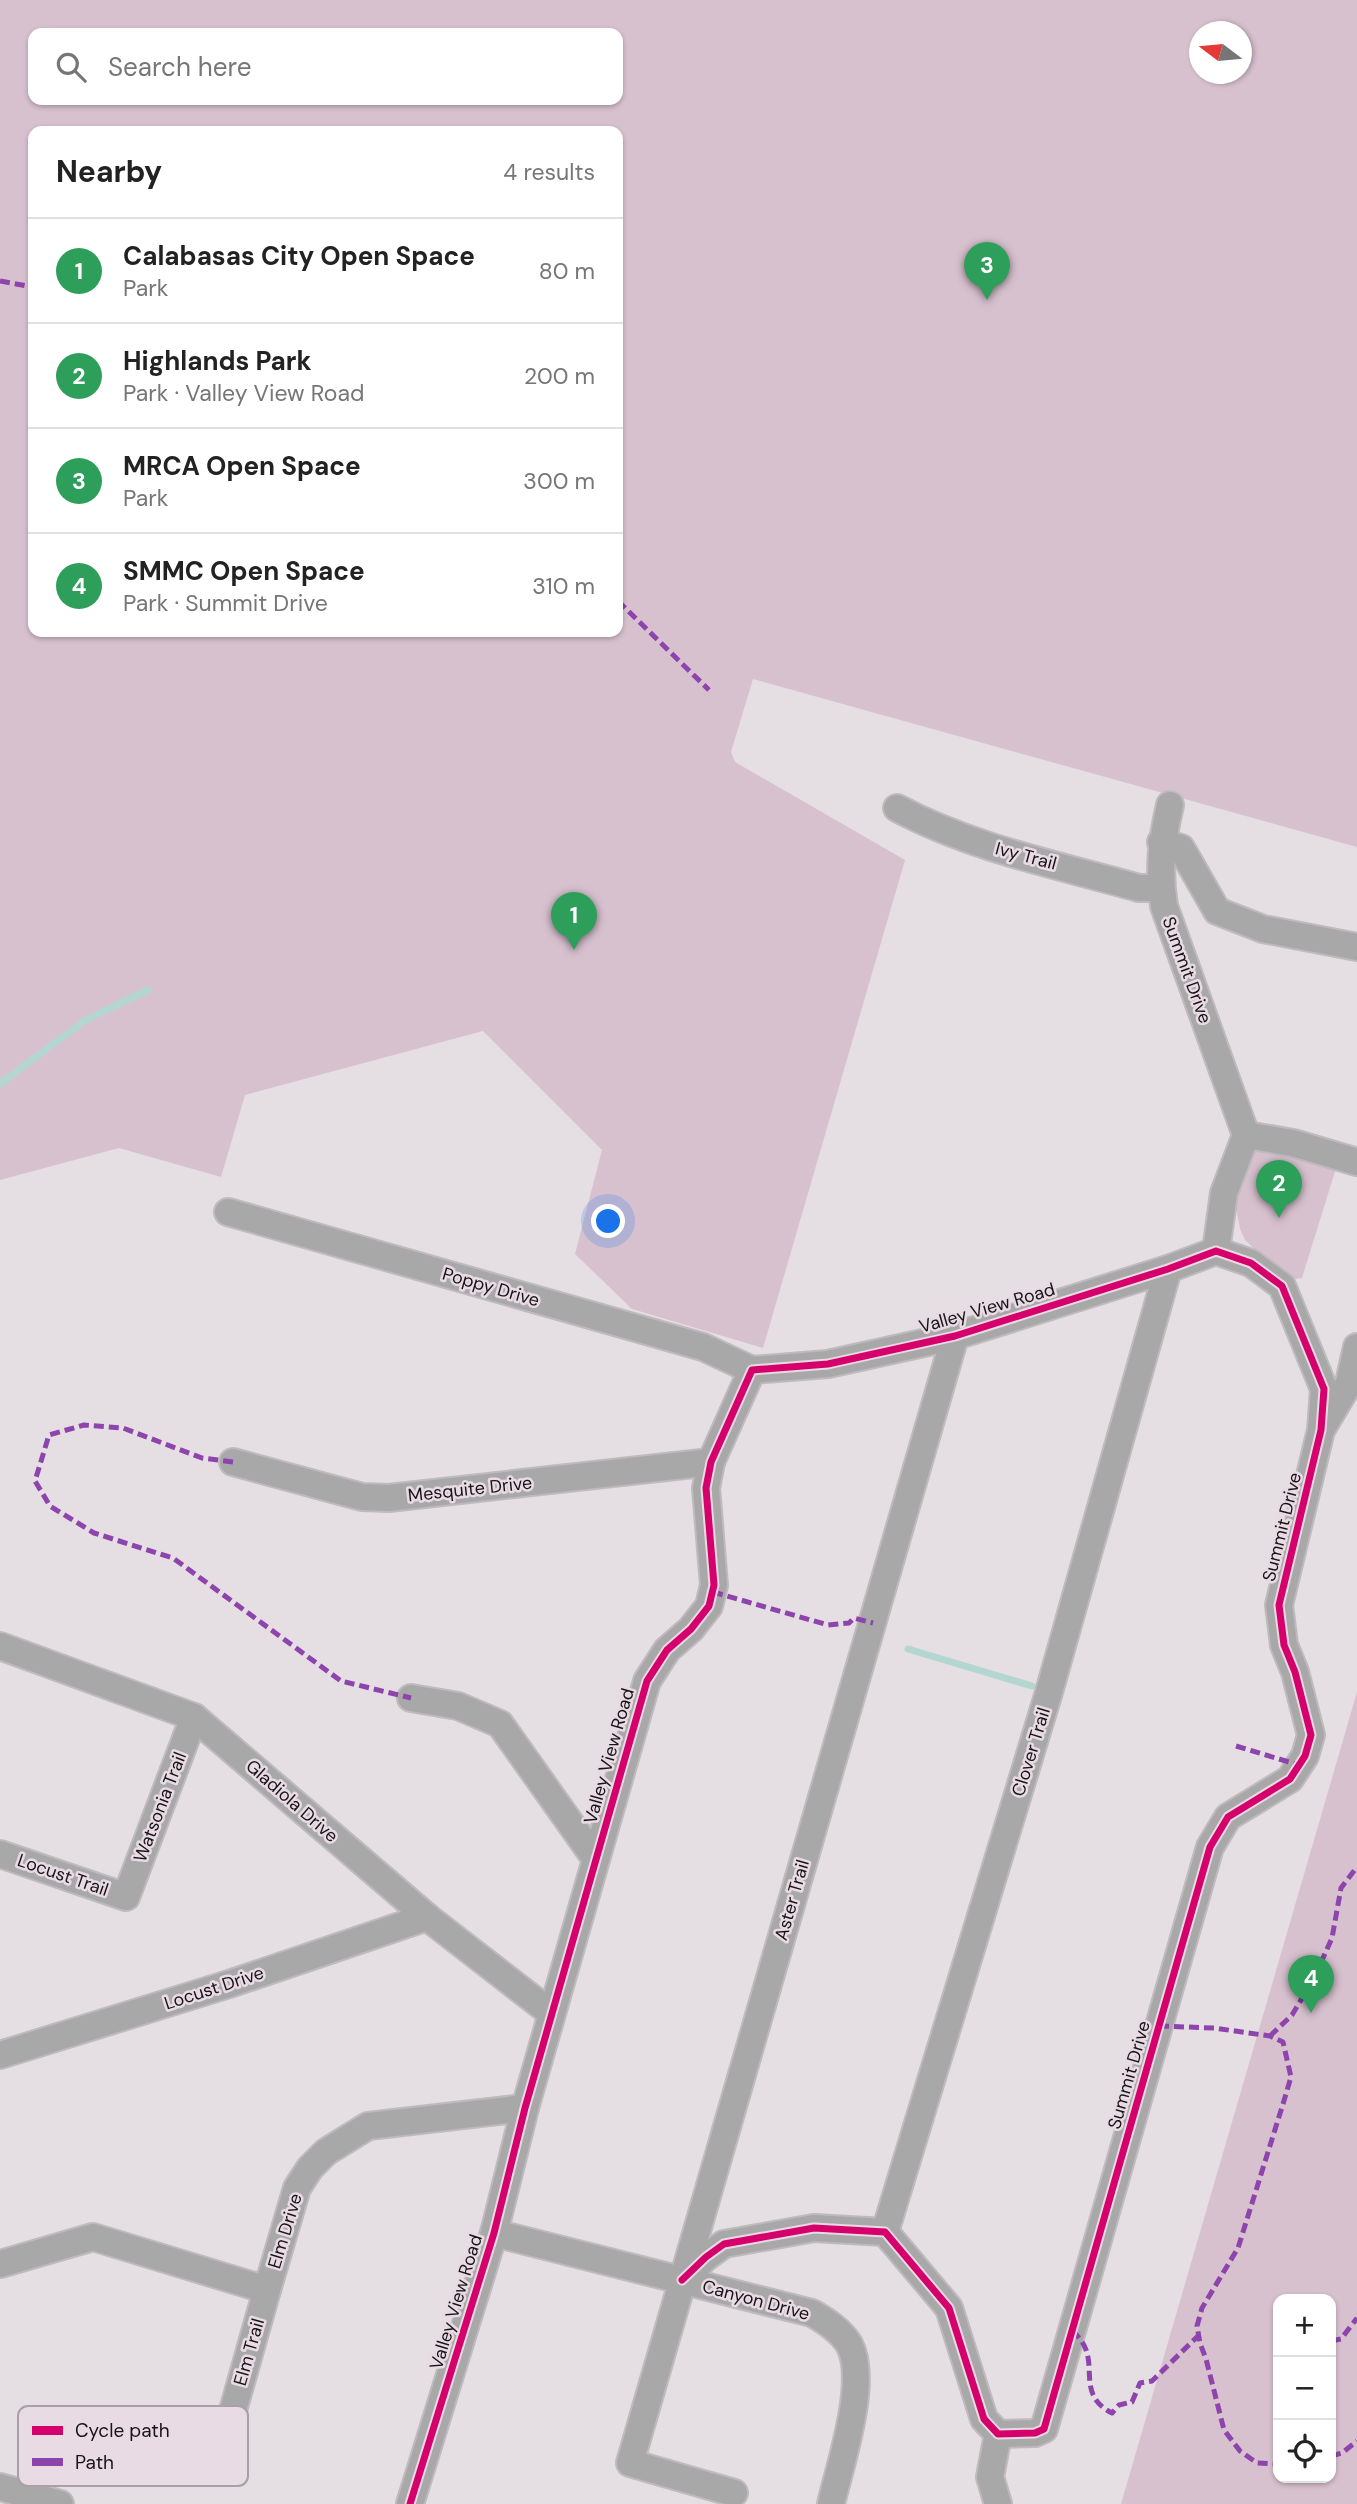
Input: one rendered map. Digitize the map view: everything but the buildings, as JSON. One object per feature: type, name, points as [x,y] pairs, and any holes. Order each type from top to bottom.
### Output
[{"type":"street","name":"Summit Drive","points":[[1170,805],[1161,842],[1161,888],[1164,906],[1246,1135]]},
{"type":"street","name":"Ivy Trail","points":[[897,808],[931,826],[978,843],[1139,888],[1161,888]]},
{"type":"street","points":[[1161,842],[1181,848],[1217,911],[1263,929],[1357,947]]},
{"type":"street","points":[[1216,1251],[1224,1193],[1246,1135],[1293,1143],[1357,1162]]},
{"type":"street","name":"Poppy Drive","points":[[228,1212],[703,1347],[752,1370]]},
{"type":"street","name":"Summit Drive","points":[[998,2434],[1035,2433],[1044,2429],[1046,2424],[1210,1847],[1228,1817],[1290,1779],[1305,1756],[1311,1735],[1295,1672],[1284,1644],[1279,1605],[1321,1430],[1324,1389],[1282,1286],[1251,1263],[1216,1251]]},
{"type":"street","name":"Valley View Road","points":[[410,2504],[494,2233],[551,2013],[647,1681],[667,1650],[691,1629],[709,1606],[714,1585],[706,1489],[711,1462],[752,1370],[828,1364],[955,1336],[1168,1269],[1216,1251]]},
{"type":"street","name":"Clover Trail","points":[[885,2232],[1049,1692],[1168,1269]]},
{"type":"street","name":"Aster Trail","points":[[734,2493],[630,2463],[955,1336]]},
{"type":"street","points":[[1321,1430],[1349,1383],[1357,1347]]},
{"type":"street","name":"Mesquite Drive","points":[[233,1462],[362,1497],[389,1498],[711,1462]]},
{"type":"street","name":"Gladiola Drive","points":[[0,1646],[194,1717],[428,1917],[551,2013]]},
{"type":"street","points":[[411,1698],[458,1706],[500,1724],[595,1858]]},
{"type":"street","name":"Watsonia Trail","points":[[126,1897],[194,1717]]},
{"type":"street","name":"Locust Trail","points":[[0,1854],[126,1897]]},
{"type":"street","name":"Locust Drive","points":[[0,2055],[229,1984],[428,1917]]},
{"type":"street","name":"Elm Drive","points":[[0,2264],[93,2236],[267,2290],[297,2188],[310,2168],[326,2152],[368,2126],[525,2108]]},
{"type":"street","points":[[682,2280],[724,2244],[814,2228],[885,2232],[948,2308],[985,2419],[998,2434],[990,2477],[999,2504]]},
{"type":"street","name":"Canyon Drive","points":[[494,2233],[812,2313],[831,2324],[849,2345],[856,2369],[854,2404],[831,2504]]},
{"type":"street","name":"Elm Trail","points":[[234,2406],[267,2290]]},
{"type":"street","points":[[0,2487],[60,2504]]},
{"type":"shaded area","points":[[0,0],[1357,0],[1357,847],[753,679],[731,752],[735,762],[905,860],[763,1348],[632,1309],[575,1254],[602,1150],[483,1031],[245,1095],[221,1177],[119,1148],[0,1180]]},
{"type":"shaded area","points":[[1266,1145],[1337,1165],[1302,1278],[1287,1280],[1245,1240],[1240,1229],[1234,1190],[1251,1153]]},
{"type":"shaded area","points":[[1357,1692],[1357,2504],[1121,2504]]},
{"type":"waterway","points":[[0,1084],[84,1021],[148,990]]},
{"type":"waterway","points":[[908,1649],[1032,1686]]},
{"type":"marked path","points":[[0,281],[28,286]]},
{"type":"marked path","points":[[623,606],[709,690]]},
{"type":"marked path","points":[[233,1462],[202,1458],[123,1428],[84,1425],[49,1435],[35,1481],[50,1506],[94,1533],[173,1558],[341,1681],[411,1698]]},
{"type":"marked path","points":[[713,1592],[828,1625],[849,1623],[854,1618],[873,1623]]},
{"type":"marked path","points":[[1236,1746],[1299,1765]]},
{"type":"marked path","points":[[1270,2036],[1292,2015],[1314,1978],[1332,1938],[1341,1888],[1357,1867]]},
{"type":"marked path","points":[[1159,2026],[1214,2028],[1270,2036],[1283,2042],[1291,2077],[1283,2104],[1238,2248],[1202,2308],[1197,2326],[1224,2430],[1240,2451],[1257,2463],[1273,2464]]},
{"type":"marked path","points":[[1336,2340],[1341,2339],[1357,2318]]},
{"type":"marked path","points":[[1072,2331],[1082,2341],[1087,2352],[1093,2395],[1100,2405],[1112,2413],[1119,2405],[1132,2402],[1140,2383],[1152,2381],[1199,2335]]},
{"type":"marked path","points":[[1336,2455],[1357,2441]]},
{"type":"cycle path","points":[[410,2504],[494,2233],[525,2108],[647,1681],[667,1650],[691,1629],[709,1606],[714,1585],[706,1488],[711,1462],[752,1370],[828,1364],[955,1336],[1168,1269],[1216,1251],[1251,1263],[1282,1286],[1324,1389],[1321,1430],[1279,1605],[1284,1645],[1295,1672],[1311,1735],[1305,1756],[1290,1779],[1228,1817],[1210,1847],[1044,2429],[1035,2433],[998,2434],[984,2419],[949,2308],[885,2232],[814,2228],[724,2244],[682,2280]]},
{"type":"place","name":"MRCA Open Space","points":[[987,300]]},
{"type":"place","name":"Calabasas City Open Space","points":[[574,950]]},
{"type":"place","name":"Highlands Park","points":[[1279,1218]]},
{"type":"place","name":"SMMC Open Space","points":[[1311,2013]]}]
